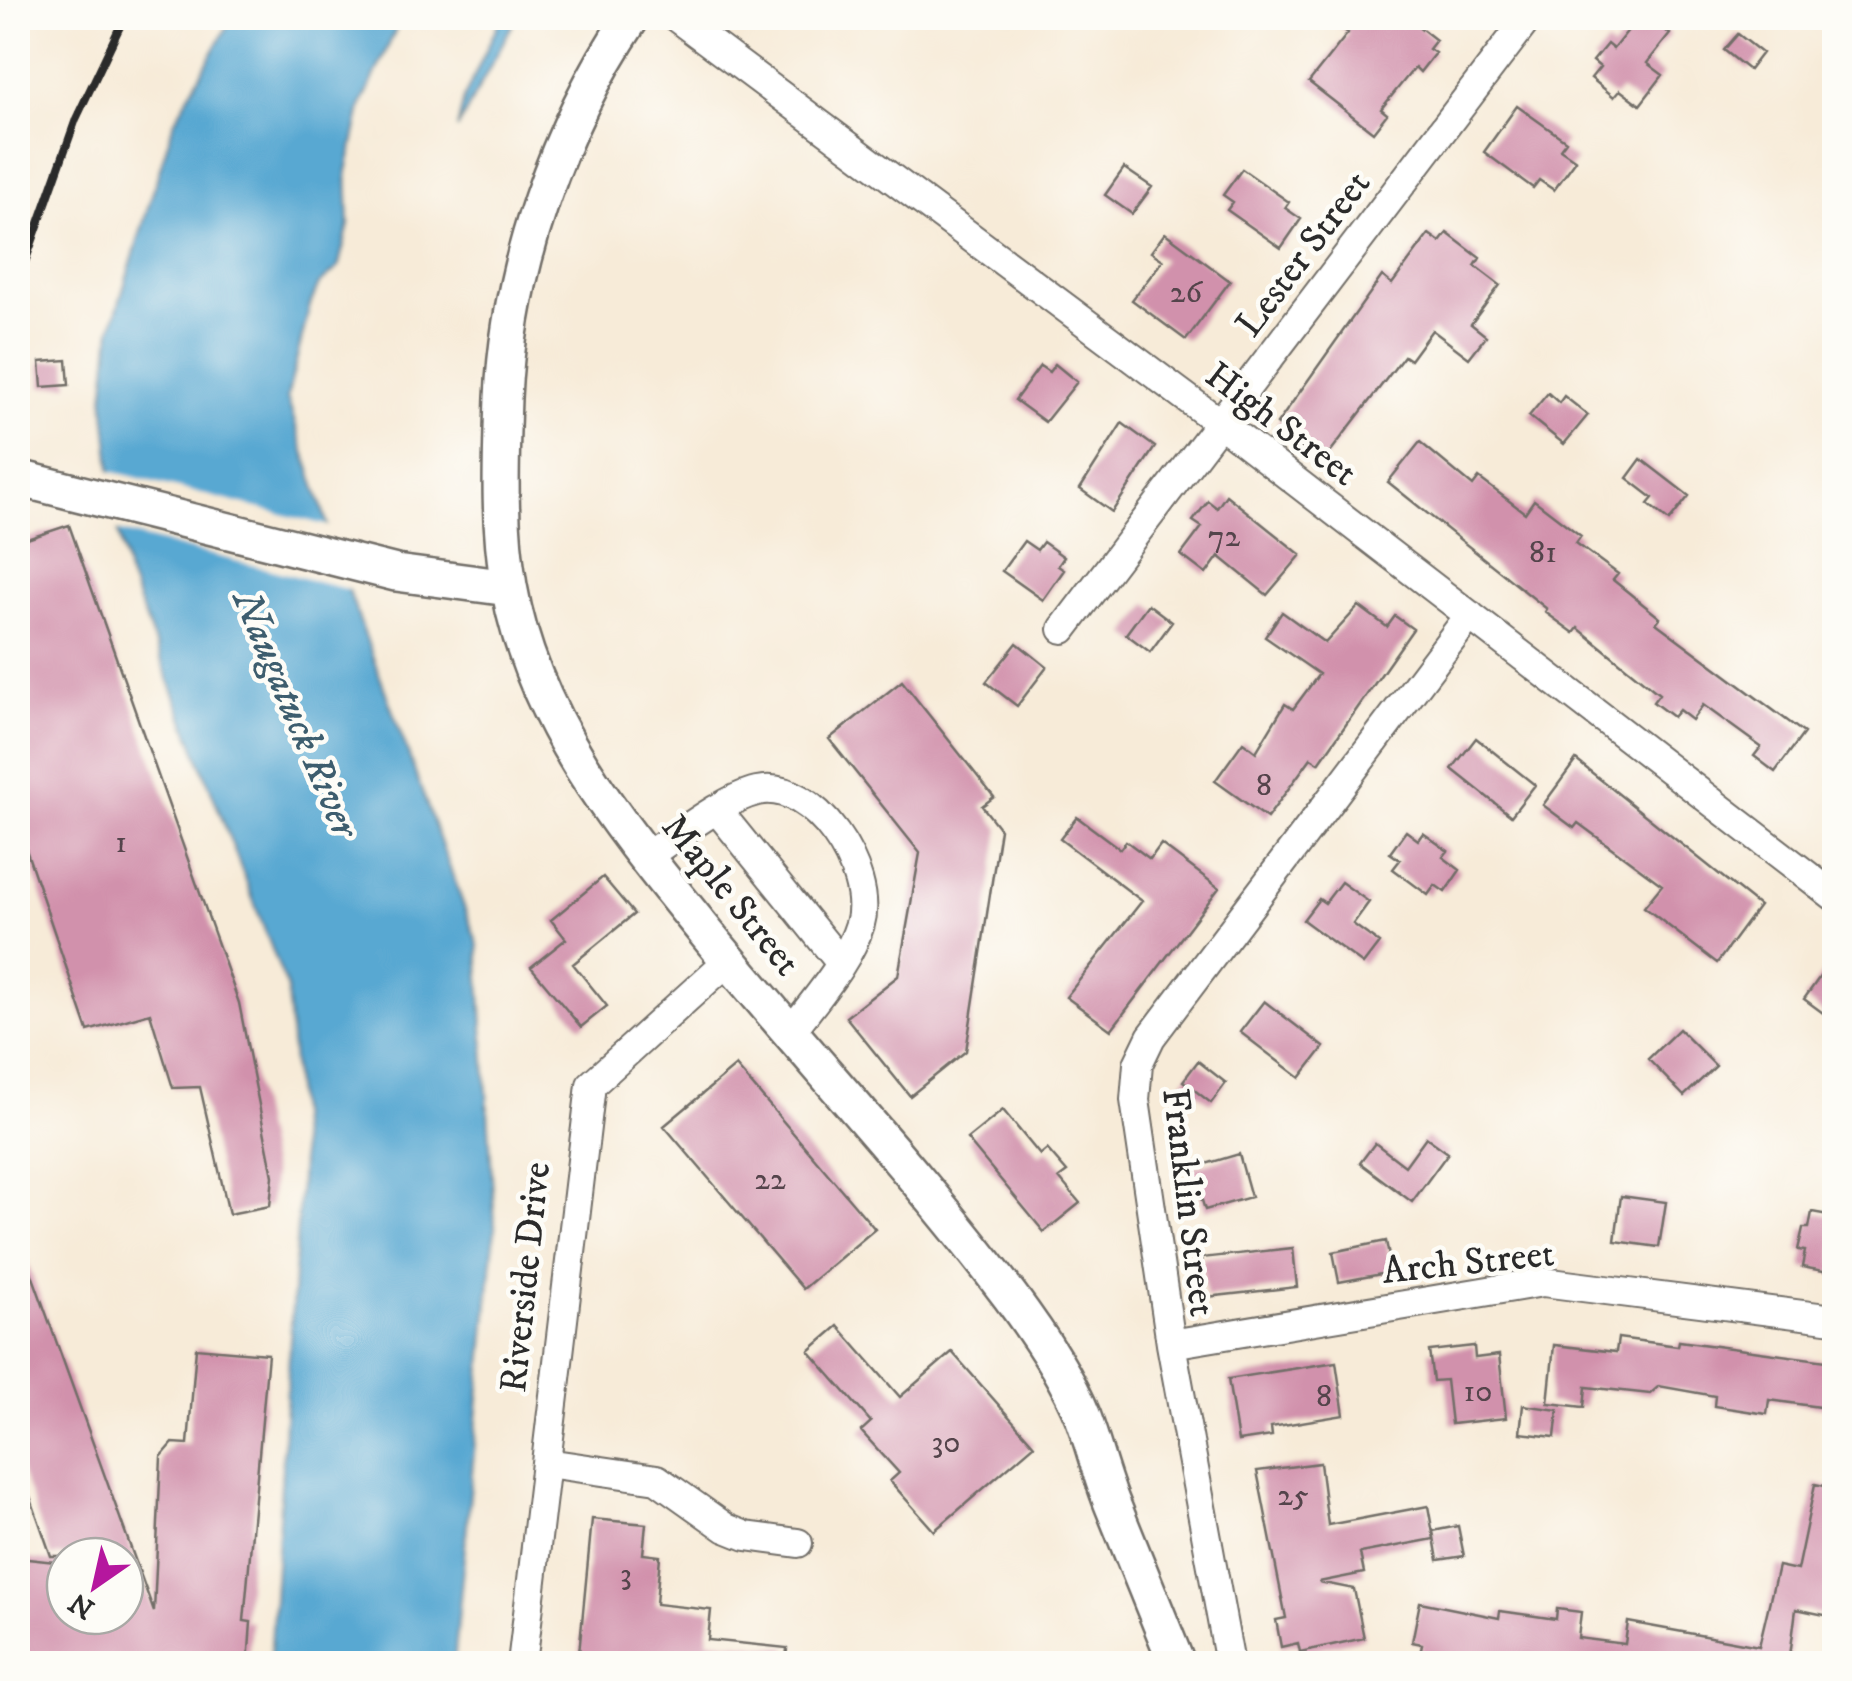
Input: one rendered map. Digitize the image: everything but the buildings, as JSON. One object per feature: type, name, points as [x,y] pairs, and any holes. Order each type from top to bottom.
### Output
[{"type":"main road","points":[[18,478],[396,572],[509,588],[499,497],[504,392],[523,265],[569,132],[609,50],[632,18]]},
{"type":"main road","name":"Maple Street","points":[[509,588],[548,708],[580,770],[728,960],[1010,1296],[1053,1360],[1082,1414],[1111,1500],[1177,1664]]},
{"type":"street","name":"High Street","points":[[677,18],[1220,422],[1834,896]]},
{"type":"street","name":"Lester Street","points":[[1063,628],[1528,18]]},
{"type":"street","name":"Franklin Street","points":[[1230,1664],[1171,1344],[1135,1100],[1143,1051],[1470,615]]},
{"type":"street","points":[[645,857],[756,792],[782,792],[821,815],[845,847],[862,900],[860,923],[840,962],[790,1033]]},
{"type":"street","points":[[718,811],[840,962]]},
{"type":"street","name":"Riverside Drive","points":[[522,1664],[592,1084],[728,960]]},
{"type":"street","name":"Arch Street","points":[[1171,1344],[1542,1282],[1834,1318]]},
{"type":"street","points":[[547,1463],[657,1479],[726,1528],[746,1536],[798,1543]]},
{"type":"water","name":"Naugatuck River","points":[[232,18],[401,18],[362,104],[347,171],[349,224],[338,268],[319,284],[310,305],[287,398],[348,589],[478,945],[495,1227],[454,1663],[270,1663],[301,1164],[287,988],[128,574],[117,527],[104,400],[111,330],[174,122]]},
{"type":"water","points":[[501,18],[516,18],[457,129],[464,98]]},
{"type":"pier","points":[[107,470],[333,527],[354,591],[113,530]]},
{"type":"railway","points":[[18,282],[76,119],[124,18]]}]
